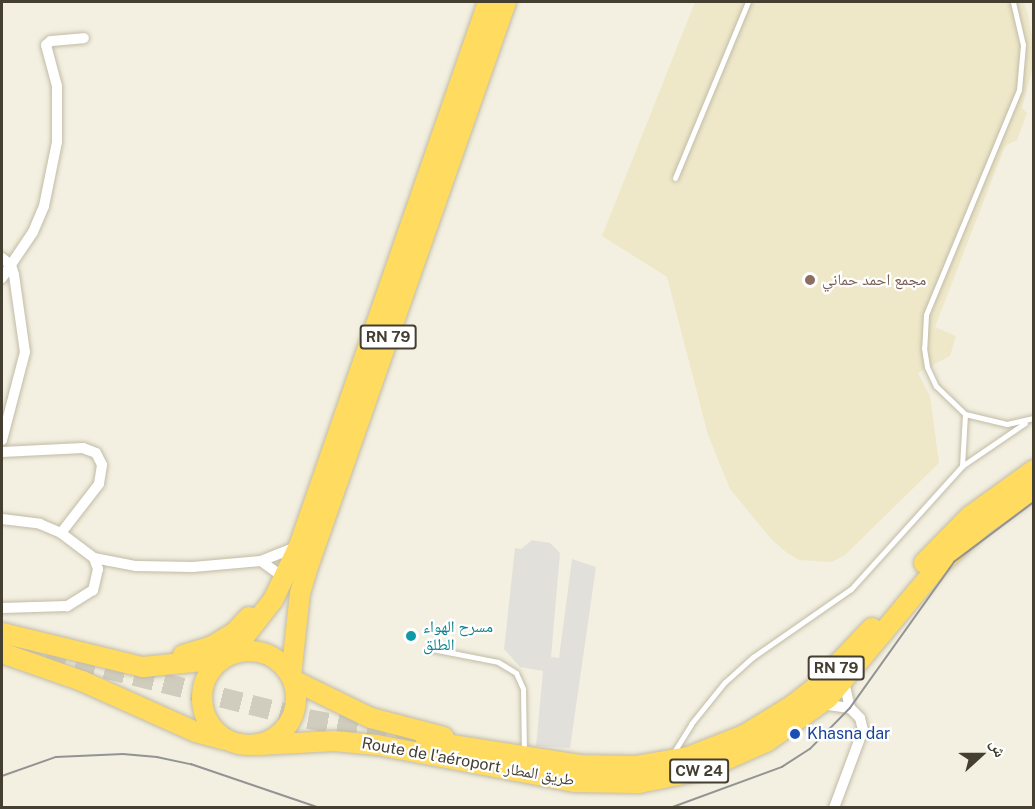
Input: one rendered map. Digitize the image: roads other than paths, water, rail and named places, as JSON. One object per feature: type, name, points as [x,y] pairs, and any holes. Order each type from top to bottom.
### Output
[{"type":"highway","name":"RN 79","points":[[2,633],[118,662],[161,667],[227,657],[264,615],[299,546],[488,2]]},
{"type":"highway","name":"RN 79","points":[[292,678],[300,593],[310,561],[506,2]]},
{"type":"highway","name":"Route de l'aéroport طريق المطار","points":[[426,741],[524,758],[611,766],[669,761],[744,735],[817,686],[867,634],[945,539],[1034,470]]},
{"type":"highway","name":"Route de l'aéroport طريق المطار","points":[[259,745],[351,742],[575,782],[639,783],[690,773],[728,760],[766,742],[821,704],[844,683],[940,564],[982,525],[1034,489]]},
{"type":"highway","name":"RN 79","points":[[118,662],[162,659],[212,646],[234,633],[283,580]]},
{"type":"highway","points":[[2,640],[47,654]]},
{"type":"highway","points":[[296,640],[305,666],[323,694]]},
{"type":"highway","points":[[230,741],[209,722],[202,695],[206,681],[227,657],[244,651],[271,656],[292,678],[371,718],[503,753]]},
{"type":"highway","points":[[2,653],[82,681],[196,732],[230,741],[259,745],[283,731],[291,720],[296,693],[292,678]]},
{"type":"street","points":[[2,278],[33,232],[44,206],[57,142],[57,86],[46,45],[51,41],[84,38]]},
{"type":"street","points":[[2,258],[11,266],[20,298],[25,352],[2,440]]},
{"type":"street","points":[[2,452],[83,448],[96,453],[102,465],[99,484],[61,533]]},
{"type":"street","points":[[2,519],[40,524],[61,533],[94,558],[136,566],[193,567],[261,561],[299,546]]},
{"type":"street","points":[[2,608],[55,608],[82,598],[98,578],[94,558]]},
{"type":"street","points":[[261,561],[283,580]]},
{"type":"street","points":[[834,807],[863,730],[860,718],[850,708],[844,683]]},
{"type":"street","points":[[821,704],[850,708]]},
{"type":"lane","points":[[675,178],[748,2]]},
{"type":"lane","points":[[1013,2],[1023,45],[1019,90],[923,329],[927,367],[936,386],[965,414],[985,422],[1027,421]]},
{"type":"lane","points":[[962,466],[965,414]]},
{"type":"lane","points":[[669,761],[691,724],[724,683],[753,657],[850,589],[962,466],[1034,418]]},
{"type":"lane","points":[[432,649],[498,662],[516,673],[523,689],[524,758]]},
{"type":"tunnel","points":[[47,654],[308,719],[426,741]]},
{"type":"tram line","points":[[670,808],[782,767],[810,749],[850,708],[954,562],[1034,502]]},
{"type":"tram line","points":[[2,776],[56,757],[123,754],[157,757],[191,764],[320,808]]},
{"type":"place","name":"مجمع احمد حماني","points":[[810,280]]},
{"type":"place","name":"مسرح الهواء الطلق","points":[[411,636]]},
{"type":"place","name":"Khasna dar","points":[[795,734]]}]
